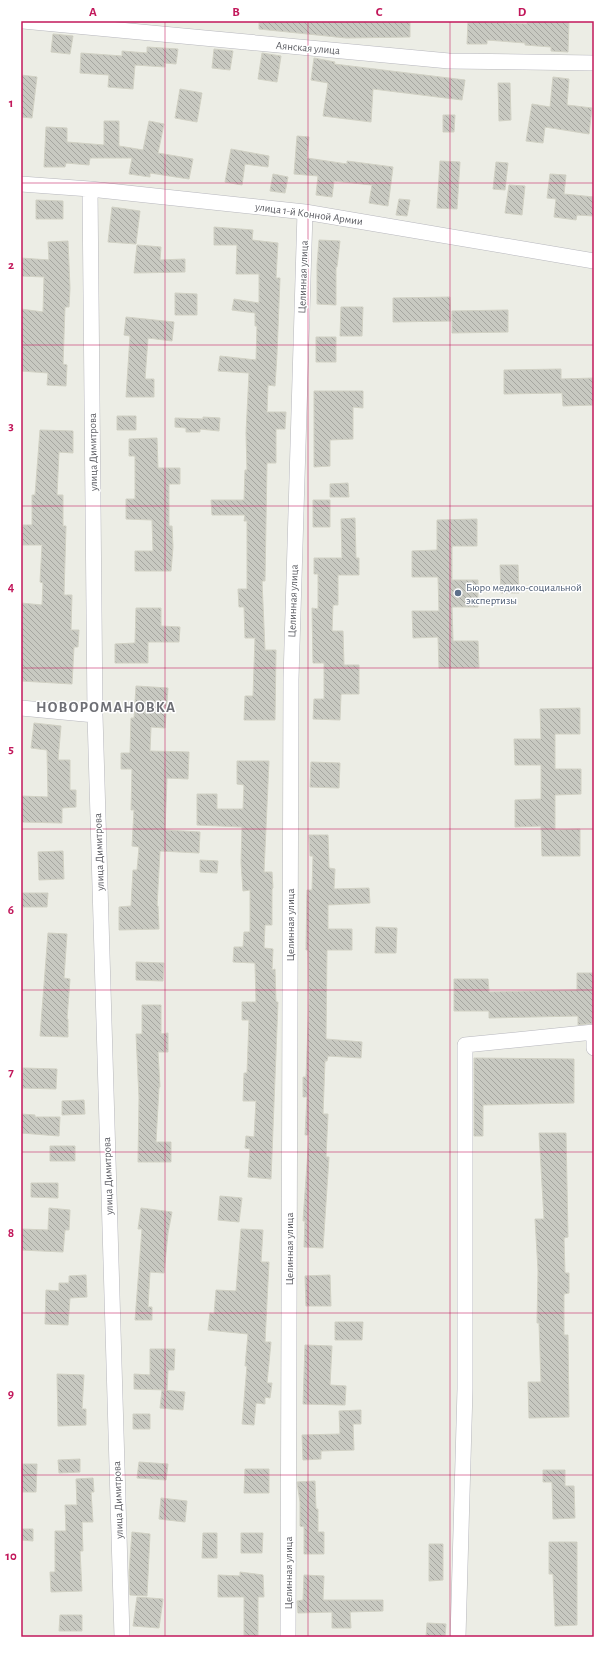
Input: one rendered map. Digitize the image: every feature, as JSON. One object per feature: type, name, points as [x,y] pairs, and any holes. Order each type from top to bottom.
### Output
[{"type":"street","name":"Аянская улица","points":[[23,21],[449,61],[594,63]]},
{"type":"street","name":"улица 1-й Конной Армии","points":[[21,184],[90,189],[305,212],[594,260]]},
{"type":"street","name":"улица Димитрова","points":[[90,189],[95,715],[122,1637]]},
{"type":"street","name":"Целинная улица","points":[[288,1637],[291,679],[305,212]]},
{"type":"street","points":[[21,708],[95,715]]},
{"type":"street","points":[[458,1637],[465,1389],[465,1045],[594,1032],[594,1048]]},
{"type":"building","points":[[259,21],[410,21],[410,37],[346,38],[259,29]]},
{"type":"building","points":[[468,21],[527,24],[527,21],[569,21],[568,52],[551,51],[551,47],[525,45],[525,43],[487,40],[487,44],[467,44]]},
{"type":"building","points":[[53,34],[73,36],[70,54],[51,52]]},
{"type":"building","points":[[147,47],[178,49],[176,64],[165,63],[165,67],[135,65],[133,89],[108,87],[109,75],[80,73],[81,53],[122,56],[122,51],[147,53]]},
{"type":"building","points":[[214,49],[233,51],[230,70],[212,68]]},
{"type":"building","points":[[262,53],[281,56],[277,82],[258,79]]},
{"type":"building","points":[[314,58],[335,62],[334,64],[465,80],[462,100],[373,89],[371,122],[323,116],[328,83],[311,80]]},
{"type":"building","points":[[21,75],[37,77],[32,118],[21,117]]},
{"type":"building","points":[[553,77],[569,79],[567,105],[592,108],[589,134],[545,127],[543,143],[526,141],[532,104],[550,107]]},
{"type":"building","points":[[498,83],[510,83],[511,120],[499,121]]},
{"type":"building","points":[[180,89],[202,93],[197,122],[175,118]]},
{"type":"building","points":[[443,115],[455,115],[454,132],[443,132]]},
{"type":"building","points":[[104,121],[119,121],[119,146],[143,150],[149,121],[164,124],[158,153],[193,159],[189,179],[150,173],[150,177],[129,174],[132,158],[90,158],[89,165],[66,163],[65,167],[44,167],[46,127],[67,128],[67,142],[104,145]]},
{"type":"building","points":[[297,136],[309,137],[307,158],[347,164],[347,161],[393,167],[388,206],[369,203],[372,185],[334,181],[332,197],[316,195],[318,176],[294,174]]},
{"type":"building","points":[[231,149],[269,156],[268,167],[245,164],[242,185],[225,182]]},
{"type":"building","points":[[440,161],[460,162],[457,209],[437,208]]},
{"type":"building","points":[[496,162],[508,163],[505,190],[493,189]]},
{"type":"building","points":[[273,174],[288,177],[285,193],[270,191]]},
{"type":"building","points":[[550,174],[566,175],[564,194],[594,197],[594,216],[577,215],[576,220],[554,217],[556,199],[547,198]]},
{"type":"building","points":[[509,185],[525,186],[522,215],[505,213]]},
{"type":"building","points":[[399,199],[410,200],[407,216],[396,215]]},
{"type":"building","points":[[36,200],[63,201],[63,219],[36,219]]},
{"type":"building","points":[[112,207],[140,211],[136,244],[108,242]]},
{"type":"building","points":[[214,227],[253,230],[252,240],[278,243],[276,278],[280,278],[275,386],[268,385],[267,412],[286,412],[285,429],[276,429],[276,463],[267,463],[265,581],[262,581],[265,650],[276,650],[275,720],[244,720],[245,696],[253,696],[255,638],[245,638],[244,607],[239,607],[238,589],[247,589],[247,521],[244,521],[245,515],[212,515],[211,500],[244,500],[245,470],[247,470],[246,433],[249,373],[218,371],[220,356],[256,360],[257,326],[255,326],[255,313],[232,310],[234,299],[259,303],[259,274],[236,274],[237,245],[214,245]]},
{"type":"building","points":[[319,240],[340,241],[336,267],[336,305],[317,304],[317,265]]},
{"type":"building","points":[[68,241],[70,288],[69,307],[65,307],[63,364],[67,365],[66,386],[47,385],[48,373],[21,371],[21,309],[43,312],[44,277],[21,276],[21,258],[49,260],[48,242]]},
{"type":"building","points":[[137,245],[161,247],[160,260],[185,259],[185,272],[134,273]]},
{"type":"building","points":[[175,293],[197,294],[197,315],[175,315]]},
{"type":"building","points":[[450,297],[451,321],[393,322],[393,298]]},
{"type":"building","points":[[341,307],[363,307],[362,336],[340,336]]},
{"type":"building","points":[[508,310],[508,332],[452,333],[452,311]]},
{"type":"building","points":[[126,317],[174,322],[172,341],[148,338],[145,379],[154,379],[154,397],[126,397],[130,336],[124,335]]},
{"type":"building","points":[[316,337],[336,337],[336,362],[316,362]]},
{"type":"building","points":[[561,369],[561,379],[594,378],[594,405],[563,406],[562,393],[504,394],[504,370]]},
{"type":"building","points":[[314,391],[363,391],[363,408],[353,407],[353,439],[330,440],[330,466],[314,467]]},
{"type":"building","points":[[117,416],[136,416],[136,430],[117,430]]},
{"type":"building","points":[[203,417],[220,418],[219,431],[200,429],[200,432],[186,432],[186,428],[175,427],[175,418],[203,419]]},
{"type":"building","points":[[40,430],[73,431],[73,453],[59,452],[57,495],[63,495],[63,526],[66,526],[64,595],[72,595],[71,630],[79,630],[78,647],[74,647],[72,684],[21,681],[21,603],[42,605],[43,583],[40,582],[42,545],[22,545],[23,525],[32,525],[32,495],[35,495]]},
{"type":"building","points":[[157,438],[158,468],[180,468],[180,484],[169,484],[169,526],[172,526],[173,547],[171,571],[135,571],[135,551],[153,551],[152,520],[126,519],[126,499],[135,499],[135,456],[129,456],[129,439]]},
{"type":"building","points":[[348,483],[349,497],[330,497],[330,484]]},
{"type":"building","points":[[313,500],[330,500],[330,527],[313,527]]},
{"type":"building","points":[[355,518],[356,558],[359,558],[359,575],[338,575],[338,605],[333,605],[332,631],[343,631],[344,665],[359,665],[359,694],[341,694],[340,720],[313,719],[314,699],[324,699],[324,663],[313,663],[312,608],[318,609],[318,574],[314,574],[314,558],[342,558],[341,519]]},
{"type":"building","name":"Бюро медико-социальной экспертизы","points":[[477,519],[477,546],[452,546],[452,580],[478,580],[478,607],[452,607],[453,641],[478,641],[479,668],[439,668],[438,637],[413,638],[412,611],[439,611],[438,577],[412,577],[412,551],[437,550],[437,520]]},
{"type":"building","points":[[500,565],[518,565],[519,593],[501,593]]},
{"type":"building","points":[[136,608],[161,608],[161,626],[180,627],[179,642],[148,642],[148,663],[115,663],[115,644],[135,643]]},
{"type":"building","points":[[136,686],[168,688],[165,728],[151,727],[150,751],[189,752],[188,779],[167,778],[165,830],[200,832],[199,853],[160,851],[157,906],[159,929],[119,930],[119,907],[131,906],[133,870],[137,870],[139,847],[132,846],[134,810],[131,810],[132,769],[121,769],[121,753],[130,753],[131,718],[134,718]]},
{"type":"building","points":[[580,708],[580,734],[555,734],[555,769],[581,769],[581,794],[555,795],[555,830],[580,829],[580,856],[542,856],[541,826],[515,827],[515,800],[541,799],[541,765],[515,765],[514,739],[541,739],[540,709]]},
{"type":"building","points":[[34,723],[61,726],[58,760],[70,760],[70,790],[76,790],[76,807],[62,808],[62,823],[21,822],[21,796],[48,797],[47,750],[31,748]]},
{"type":"building","points":[[237,761],[269,761],[264,872],[272,872],[273,888],[272,925],[265,925],[264,948],[273,949],[272,970],[275,969],[276,1002],[278,1002],[271,1179],[248,1177],[250,1149],[245,1148],[246,1136],[254,1137],[256,1101],[243,1101],[244,1073],[247,1073],[249,1020],[242,1020],[242,1002],[256,1002],[255,963],[233,962],[234,947],[243,947],[244,932],[250,932],[250,890],[243,891],[241,863],[242,827],[197,825],[197,794],[217,794],[217,809],[243,809],[244,785],[237,784]]},
{"type":"building","points":[[311,762],[340,763],[339,788],[310,787]]},
{"type":"building","points":[[309,835],[328,835],[329,868],[335,869],[334,889],[369,888],[370,903],[328,905],[328,929],[352,929],[352,950],[327,950],[326,1039],[362,1042],[361,1058],[328,1056],[327,1061],[325,1061],[323,1114],[328,1114],[326,1157],[329,1157],[323,1248],[304,1247],[305,1221],[303,1221],[309,1135],[305,1135],[307,1097],[303,1097],[303,1077],[306,1077],[309,998],[308,950],[306,950],[307,890],[312,890],[313,856],[310,856]]},
{"type":"building","points":[[63,851],[64,879],[39,880],[38,852]]},
{"type":"building","points":[[200,860],[218,861],[217,873],[200,872]]},
{"type":"building","points":[[21,893],[48,893],[47,907],[21,907]]},
{"type":"building","points":[[376,927],[397,928],[396,953],[375,953]]},
{"type":"building","points":[[48,933],[67,934],[64,978],[70,979],[67,1019],[68,1037],[40,1036]]},
{"type":"building","points":[[136,962],[164,963],[163,981],[136,980]]},
{"type":"building","points":[[577,973],[594,973],[594,1023],[578,1025],[578,1016],[489,1018],[489,1011],[454,1011],[454,979],[488,979],[489,992],[577,990]]},
{"type":"building","points":[[142,1005],[161,1005],[161,1034],[168,1033],[168,1052],[158,1052],[160,1087],[156,1142],[171,1142],[171,1162],[138,1162],[139,1098],[136,1034],[142,1034]]},
{"type":"building","points":[[474,1058],[574,1059],[574,1103],[483,1105],[483,1136],[474,1136]]},
{"type":"building","points":[[23,1068],[57,1069],[56,1089],[22,1088]]},
{"type":"building","points":[[84,1100],[85,1114],[62,1115],[62,1101]]},
{"type":"building","points":[[21,1114],[35,1115],[35,1117],[60,1117],[59,1136],[21,1133]]},
{"type":"building","points":[[539,1133],[566,1133],[568,1237],[564,1238],[565,1273],[569,1273],[569,1293],[564,1294],[564,1335],[568,1335],[569,1417],[529,1418],[528,1382],[541,1382],[539,1323],[537,1323],[538,1270],[535,1219],[544,1219]]},
{"type":"building","points":[[50,1146],[75,1146],[75,1161],[50,1161]]},
{"type":"building","points":[[31,1183],[58,1183],[58,1198],[31,1197]]},
{"type":"building","points":[[220,1196],[242,1198],[239,1222],[218,1220]]},
{"type":"building","points":[[49,1208],[70,1210],[69,1230],[65,1230],[63,1252],[21,1250],[21,1229],[48,1230]]},
{"type":"building","points":[[141,1208],[172,1212],[168,1233],[164,1273],[150,1272],[148,1307],[152,1307],[152,1320],[135,1320],[142,1229],[138,1229]]},
{"type":"building","points":[[241,1229],[263,1230],[261,1262],[269,1262],[265,1342],[271,1342],[267,1383],[272,1383],[270,1398],[265,1397],[265,1404],[256,1403],[254,1425],[242,1424],[248,1334],[208,1330],[210,1313],[214,1314],[216,1290],[236,1291]]},
{"type":"building","points":[[86,1275],[87,1297],[70,1298],[68,1325],[45,1324],[46,1290],[59,1291],[59,1283],[69,1283],[69,1276]]},
{"type":"building","points":[[330,1275],[331,1306],[306,1306],[305,1276]]},
{"type":"building","points":[[335,1322],[363,1322],[362,1340],[335,1340]]},
{"type":"building","points":[[305,1345],[332,1346],[330,1385],[346,1386],[345,1405],[303,1404]]},
{"type":"building","points":[[150,1349],[175,1349],[174,1370],[168,1370],[167,1390],[134,1389],[134,1374],[150,1375]]},
{"type":"building","points":[[57,1374],[84,1375],[82,1409],[86,1409],[86,1425],[58,1426]]},
{"type":"building","points":[[162,1390],[185,1392],[183,1410],[160,1408]]},
{"type":"building","points":[[361,1410],[361,1424],[353,1424],[354,1450],[321,1451],[321,1459],[303,1460],[302,1435],[340,1434],[339,1411]]},
{"type":"building","points":[[133,1414],[150,1414],[150,1429],[133,1429]]},
{"type":"building","points":[[80,1459],[80,1472],[59,1473],[58,1460]]},
{"type":"building","points":[[139,1462],[168,1464],[166,1480],[137,1478]]},
{"type":"building","points":[[21,1464],[37,1464],[36,1492],[21,1492]]},
{"type":"building","points":[[245,1469],[269,1469],[269,1493],[244,1493]]},
{"type":"building","points":[[543,1470],[565,1470],[565,1486],[574,1486],[575,1518],[553,1519],[552,1482],[543,1482]]},
{"type":"building","points":[[93,1478],[94,1492],[91,1492],[93,1522],[82,1522],[83,1551],[80,1551],[82,1591],[51,1592],[50,1572],[55,1572],[55,1531],[66,1531],[65,1505],[77,1505],[76,1479]]},
{"type":"building","points":[[315,1481],[316,1509],[318,1509],[318,1532],[324,1532],[324,1554],[304,1554],[304,1527],[300,1526],[300,1502],[297,1482]]},
{"type":"building","points":[[161,1498],[187,1501],[185,1522],[159,1519]]},
{"type":"building","points":[[21,1529],[33,1529],[33,1541],[21,1540]]},
{"type":"building","points":[[132,1532],[150,1534],[147,1596],[130,1595],[129,1572]]},
{"type":"building","points":[[203,1533],[217,1533],[217,1558],[202,1558]]},
{"type":"building","points":[[241,1533],[263,1533],[262,1553],[241,1553]]},
{"type":"building","points":[[549,1542],[577,1542],[577,1625],[555,1626],[553,1574],[549,1574]]},
{"type":"building","points":[[429,1544],[443,1544],[443,1580],[429,1581]]},
{"type":"building","points":[[240,1572],[263,1575],[264,1597],[258,1597],[258,1637],[244,1637],[244,1597],[218,1597],[218,1575],[240,1576]]},
{"type":"building","points":[[304,1575],[324,1576],[323,1600],[383,1600],[383,1611],[350,1612],[351,1628],[332,1628],[332,1612],[298,1613],[297,1601],[303,1600]]},
{"type":"building","points":[[137,1597],[163,1599],[159,1628],[133,1626]]},
{"type":"building","points":[[60,1615],[82,1615],[82,1631],[59,1631]]},
{"type":"building","points":[[427,1623],[446,1624],[445,1637],[426,1637]]},
{"type":"place","name":"Бюро медико-социальной экспертизы","points":[[458,593]]},
{"type":"district","name":"НОВОРОМАНОВКА","points":[[106,707]]}]
